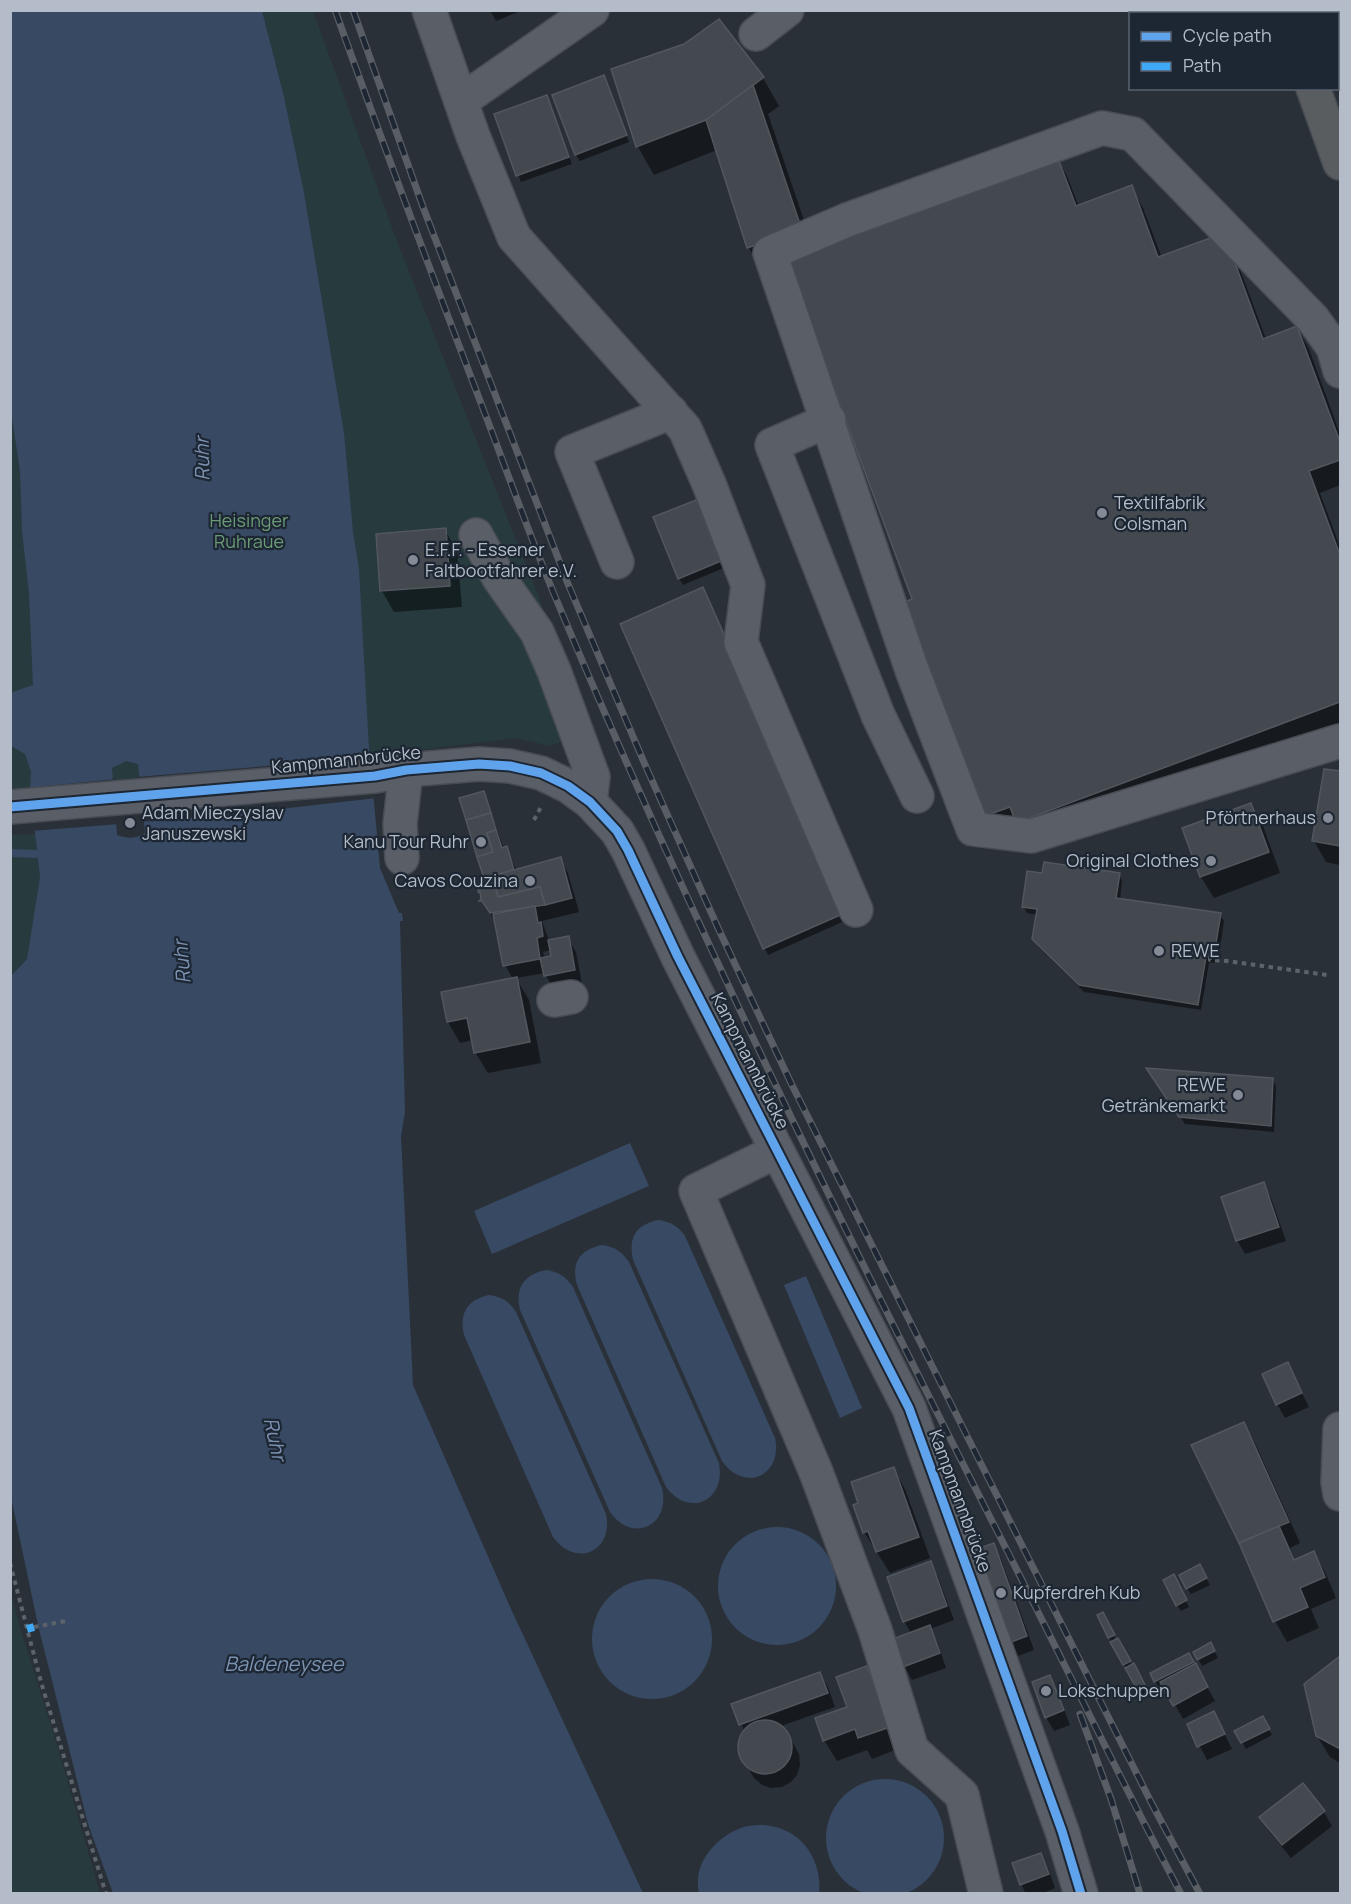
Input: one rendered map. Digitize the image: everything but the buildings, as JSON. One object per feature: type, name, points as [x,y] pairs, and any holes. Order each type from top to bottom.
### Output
[{"type":"highway","points":[[1314,90],[1341,163]]},
{"type":"street","points":[[429,10],[473,136],[514,237],[686,429],[748,585],[741,642],[856,910]]},
{"type":"street","points":[[461,101],[592,10]]},
{"type":"street","points":[[756,34],[787,10]]},
{"type":"street","points":[[1341,371],[1333,347],[1313,319],[1132,134],[1102,128],[847,220],[770,253],[829,420],[912,670],[973,829],[1031,836],[1341,741]]},
{"type":"street","points":[[617,562],[572,452],[671,412]]},
{"type":"street","points":[[829,420],[772,445],[878,715],[917,796]]},
{"type":"street","points":[[476,535],[499,578],[537,632],[554,671],[593,777],[590,802]]},
{"type":"street","name":"Kampmannbrücke","points":[[10,807],[480,764],[510,766],[555,779],[590,802],[617,831],[628,850],[678,957],[909,1408],[1062,1831],[1081,1893]]},
{"type":"street","points":[[390,773],[400,824],[402,858]]},
{"type":"street","points":[[777,1151],[696,1191],[816,1472],[875,1630],[912,1750],[962,1795],[986,1893]]},
{"type":"street","points":[[1341,1429],[1338,1482],[1341,1494]]},
{"type":"path","points":[[1210,956],[1210,960],[1327,975]]},
{"type":"path","points":[[10,1563],[41,1682],[106,1893]]},
{"type":"path","points":[[34,1627],[66,1621]]},
{"type":"green space","name":"Heisinger Ruhraue","points":[[11,11],[313,11],[395,236],[580,705],[584,735],[550,746],[516,738],[11,800]]},
{"type":"green space","points":[[35,834],[40,877],[27,959],[11,977],[11,835]]},
{"type":"green space","points":[[10,1590],[21,1631],[100,1893],[11,1893]]},
{"type":"water","points":[[11,11],[262,11],[284,97],[304,193],[344,433],[353,532],[359,569],[369,748],[380,868],[399,913],[402,913],[403,921],[400,921],[405,1112],[401,1136],[413,1385],[511,1609],[643,1893],[113,1893],[88,1824],[38,1625],[11,1497],[10,977],[27,959],[40,877],[30,790],[31,772],[25,754],[11,746],[10,693],[33,685],[20,471],[10,404]],"holes":[[[126,761],[138,764],[145,833],[131,838],[117,835],[112,768]]]},
{"type":"water","points":[[630,1143],[649,1186],[492,1254],[474,1211]]},
{"type":"water","points":[[658,1220],[674,1225],[685,1236],[775,1438],[776,1451],[773,1462],[760,1476],[751,1478],[741,1476],[731,1471],[722,1461],[633,1260],[632,1245],[635,1233],[644,1225]]},
{"type":"water","points":[[602,1245],[617,1250],[629,1262],[719,1463],[720,1476],[717,1487],[704,1501],[685,1502],[666,1487],[577,1285],[575,1270],[582,1254]]},
{"type":"water","points":[[546,1270],[561,1275],[573,1287],[662,1488],[661,1512],[648,1526],[629,1527],[619,1522],[610,1512],[520,1310],[519,1295],[522,1284],[532,1275]]},
{"type":"water","points":[[806,1276],[862,1408],[840,1418],[784,1285]]},
{"type":"water","points":[[489,1295],[505,1300],[516,1312],[606,1514],[607,1527],[604,1538],[599,1546],[591,1551],[582,1554],[572,1552],[562,1547],[553,1537],[464,1335],[463,1320],[466,1309],[475,1300]]},
{"type":"water","points":[[777,1527],[810,1537],[826,1553],[836,1586],[826,1619],[810,1635],[777,1645],[744,1635],[728,1619],[718,1586],[728,1553],[744,1537]]},
{"type":"water","points":[[652,1579],[675,1584],[694,1597],[707,1616],[712,1639],[707,1662],[694,1681],[675,1694],[652,1699],[629,1694],[610,1681],[597,1662],[592,1639],[597,1616],[610,1597],[629,1584]]},
{"type":"water","points":[[885,1779],[908,1784],[927,1796],[939,1815],[944,1838],[939,1861],[927,1880],[908,1892],[885,1897],[862,1892],[843,1880],[831,1861],[826,1838],[831,1815],[843,1796],[862,1784]]},
{"type":"water","points":[[765,1825],[779,1828],[793,1835],[807,1848],[816,1865],[819,1893],[699,1893],[699,1872],[708,1853],[715,1845],[741,1828]]},
{"type":"pier","points":[[373,757],[377,798],[141,822],[137,777]]},
{"type":"pier","points":[[116,779],[119,824],[32,831],[27,788]]},
{"type":"waterway","points":[[10,853],[37,854]]},
{"type":"railway","points":[[335,10],[536,550],[656,830],[765,1063],[878,1294],[1181,1894]]},
{"type":"railway","points":[[353,10],[423,207],[568,584],[719,930],[790,1081],[968,1438],[1152,1804],[1200,1894]]},
{"type":"railway","points":[[1080,1714],[1111,1799],[1140,1894]]},
{"type":"marked path","points":[[27,1629],[34,1627]]},
{"type":"cycle path","points":[[10,807],[375,776],[406,770],[479,764],[510,766],[541,773],[568,786],[590,802],[617,831],[628,850],[678,957],[909,1408],[1062,1831],[1081,1894]]},
{"type":"place","name":"Textilfabrik Colsman","points":[[1102,513]]},
{"type":"place","name":"E.F.F. - Essener Faltbootfahrer e.V.","points":[[413,560]]},
{"type":"place","name":"Pförtnerhaus","points":[[1328,818]]},
{"type":"place","name":"Adam Mieczyslav Januszewski","points":[[130,823]]},
{"type":"place","name":"Kanu Tour Ruhr","points":[[481,842]]},
{"type":"place","name":"Original Clothes","points":[[1211,861]]},
{"type":"place","name":"Cavos Couzina","points":[[530,881]]},
{"type":"place","name":"REWE","points":[[1159,951]]},
{"type":"place","name":"REWE Getränkemarkt","points":[[1238,1095]]},
{"type":"place","name":"Kupferdreh Kub","points":[[1001,1593]]},
{"type":"place","name":"Lokschuppen","points":[[1046,1691]]},
{"type":"water label","name":"Ruhr","points":[[202,459]]},
{"type":"water label","name":"Ruhr","points":[[182,962]]},
{"type":"water label","name":"Ruhr","points":[[275,1439]]},
{"type":"water label","name":"Baldeneysee","points":[[284,1664]]}]
